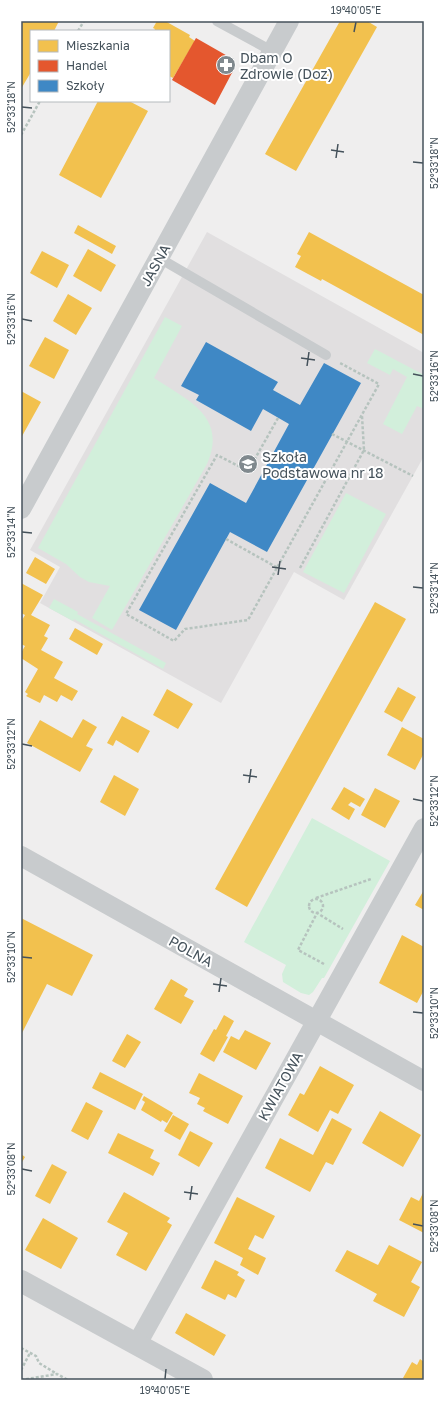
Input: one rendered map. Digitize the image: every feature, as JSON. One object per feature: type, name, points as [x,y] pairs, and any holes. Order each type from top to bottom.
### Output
[{"type":"street","name":"JASNA","points":[[21,509],[289,21]]},
{"type":"street","name":"KWIATOWA","points":[[137,1344],[424,828]]},
{"type":"street","name":"POLNA","points":[[21,856],[424,1081]]},
{"type":"street","points":[[21,1281],[202,1380]]},
{"type":"lane","points":[[217,21],[272,51]]},
{"type":"lane","points":[[159,258],[326,355]]},
{"type":"path","points":[[79,30],[84,21]]},
{"type":"path","points":[[21,135],[39,102]]},
{"type":"path","points":[[278,418],[248,471],[217,455],[126,614],[174,641],[185,629],[248,620],[379,384],[326,355]]},
{"type":"path","points":[[300,568],[364,450],[362,416]]},
{"type":"path","points":[[332,434],[413,476]]},
{"type":"path","points":[[226,539],[278,568]]},
{"type":"path","points":[[346,930],[317,913],[313,913],[308,906],[312,900],[316,898],[372,878]]},
{"type":"path","points":[[316,898],[321,900],[323,906],[321,911],[317,913],[298,950],[326,965]]},
{"type":"path","points":[[21,1348],[36,1356],[39,1363],[68,1380]]},
{"type":"path","points":[[21,1370],[30,1353]]},
{"type":"path","points":[[21,1380],[57,1374]]},
{"type":"shaded area","name":"Szkoła Podstawowa nr 18","points":[[207,232],[424,353],[424,456],[344,600],[294,572],[221,703],[40,603],[60,567],[30,550]]},
{"type":"green space","points":[[165,317],[182,326],[154,378],[191,402],[201,411],[208,421],[212,433],[212,447],[207,464],[112,630],[92,618],[110,586],[89,582],[80,577],[66,564],[38,548]]},
{"type":"green space","points":[[375,349],[424,375],[424,409],[417,406],[402,434],[383,424],[407,377],[393,369],[390,375],[367,363]]},
{"type":"green space","points":[[346,493],[386,514],[344,593],[303,572]]},
{"type":"green space","points":[[54,599],[78,612],[77,614],[166,663],[163,669],[74,619],[73,621],[49,608]]},
{"type":"green space","points":[[312,818],[390,861],[324,978],[322,978],[313,992],[309,995],[301,993],[283,982],[282,974],[286,965],[244,942]]},
{"type":"building: Mieszkania","points":[[21,21],[59,21],[54,30],[30,30],[30,74],[21,89]]},
{"type":"building: Mieszkania","points":[[157,21],[165,21],[190,35],[189,37],[195,41],[173,78],[170,76],[170,30],[154,30],[153,28]]},
{"type":"building: Mieszkania","points":[[340,21],[367,21],[377,27],[296,171],[265,154]]},
{"type":"building: Mieszkania","points":[[97,102],[131,102],[148,111],[101,198],[59,175]]},
{"type":"building: Mieszkania","points":[[78,225],[116,246],[112,254],[74,233]]},
{"type":"building: Mieszkania","points":[[309,232],[424,295],[424,335],[322,279],[321,281],[295,267],[301,256],[297,254]]},
{"type":"building: Mieszkania","points":[[88,249],[116,265],[101,292],[73,276]]},
{"type":"building: Mieszkania","points":[[42,251],[69,265],[57,288],[30,273]]},
{"type":"building: Mieszkania","points":[[68,294],[92,308],[76,335],[53,321]]},
{"type":"building: Mieszkania","points":[[45,337],[69,350],[54,379],[29,366]]},
{"type":"building: Mieszkania","points":[[21,391],[41,402],[21,438]]},
{"type":"building: Mieszkania","points":[[35,557],[55,569],[46,584],[26,573]]},
{"type":"building: Mieszkania","points":[[21,583],[43,595],[31,615],[50,625],[44,636],[48,638],[41,650],[63,662],[54,678],[78,691],[72,701],[61,695],[57,702],[44,695],[40,703],[26,696],[28,694],[25,692],[38,669],[21,658],[21,653],[25,646],[21,644],[21,622],[25,615],[21,613]]},
{"type":"building: Mieszkania","points":[[375,602],[406,619],[247,907],[215,889]]},
{"type":"building: Mieszkania","points":[[75,628],[103,644],[97,655],[69,639]]},
{"type":"building: Mieszkania","points":[[398,687],[416,697],[402,722],[384,712]]},
{"type":"building: Mieszkania","points":[[167,689],[193,704],[178,729],[153,715]]},
{"type":"building: Mieszkania","points":[[122,716],[150,731],[138,753],[116,740],[113,746],[107,743]]},
{"type":"building: Mieszkania","points":[[83,719],[97,727],[86,746],[93,749],[80,772],[27,743],[40,720],[72,738]]},
{"type":"building: Mieszkania","points":[[402,727],[424,739],[424,753],[415,770],[387,755]]},
{"type":"building: Mieszkania","points":[[114,775],[139,789],[125,816],[100,802]]},
{"type":"building: Mieszkania","points":[[344,787],[365,799],[360,807],[351,802],[348,805],[355,809],[349,820],[331,809]]},
{"type":"building: Mieszkania","points":[[375,788],[400,801],[385,828],[361,815]]},
{"type":"building: Mieszkania","points":[[424,890],[424,910],[415,905]]},
{"type":"building: Mieszkania","points":[[21,918],[93,955],[72,996],[47,984],[21,1035]]},
{"type":"building: Mieszkania","points":[[402,935],[424,947],[424,990],[417,1003],[379,983]]},
{"type":"building: Mieszkania","points":[[171,979],[188,989],[184,996],[194,1001],[181,1024],[154,1009]]},
{"type":"building: Mieszkania","points":[[224,1015],[234,1021],[226,1036],[228,1037],[214,1062],[200,1054]]},
{"type":"building: Mieszkania","points":[[245,1030],[271,1043],[256,1070],[223,1052],[231,1036],[239,1040]]},
{"type":"building: Mieszkania","points":[[127,1034],[141,1042],[125,1068],[112,1061]]},
{"type":"building: Mieszkania","points":[[320,1066],[354,1085],[338,1114],[330,1110],[318,1132],[288,1115],[300,1093],[304,1095]]},
{"type":"building: Mieszkania","points":[[100,1072],[143,1094],[135,1110],[92,1088]]},
{"type":"building: Mieszkania","points":[[199,1073],[243,1096],[228,1124],[203,1111],[205,1108],[197,1104],[200,1098],[189,1093]]},
{"type":"building: Mieszkania","points":[[144,1096],[173,1113],[167,1123],[162,1120],[161,1122],[141,1110],[145,1102],[142,1100]]},
{"type":"building: Mieszkania","points":[[86,1102],[103,1111],[88,1140],[71,1131]]},
{"type":"building: Mieszkania","points":[[380,1111],[421,1135],[403,1167],[362,1143]]},
{"type":"building: Mieszkania","points":[[173,1115],[189,1124],[180,1140],[164,1131]]},
{"type":"building: Mieszkania","points":[[332,1118],[352,1129],[333,1165],[326,1162],[310,1192],[265,1168],[280,1138],[313,1155]]},
{"type":"building: Mieszkania","points":[[190,1131],[213,1143],[199,1167],[178,1155]]},
{"type":"building: Mieszkania","points":[[118,1133],[154,1150],[150,1158],[160,1163],[153,1176],[108,1153]]},
{"type":"building: Mieszkania","points":[[21,1154],[25,1157],[21,1164]]},
{"type":"building: Mieszkania","points":[[52,1164],[67,1172],[50,1204],[35,1196]]},
{"type":"building: Mieszkania","points":[[424,1191],[424,1233],[399,1220],[411,1197],[419,1201]]},
{"type":"building: Mieszkania","points":[[124,1192],[170,1218],[167,1222],[172,1225],[146,1271],[116,1255],[128,1233],[107,1222]]},
{"type":"building: Mieszkania","points":[[237,1197],[275,1216],[263,1239],[255,1235],[248,1249],[266,1258],[258,1275],[240,1265],[243,1258],[214,1243]]},
{"type":"building: Mieszkania","points":[[43,1218],[78,1238],[61,1269],[25,1250]]},
{"type":"building: Mieszkania","points":[[389,1245],[422,1262],[411,1282],[420,1287],[404,1317],[373,1301],[377,1294],[335,1271],[347,1250],[378,1265]]},
{"type":"building: Mieszkania","points":[[215,1260],[239,1272],[237,1275],[245,1280],[236,1298],[228,1294],[225,1300],[201,1288]]},
{"type":"building: Mieszkania","points":[[186,1313],[226,1335],[214,1356],[175,1333]]},
{"type":"building: Mieszkania","points":[[420,1359],[424,1362],[424,1380],[405,1380],[403,1378],[412,1362],[417,1365]]},
{"type":"building: Handel","points":[[196,38],[231,58],[234,69],[215,105],[172,80]]},
{"type":"building: Szkoły","points":[[206,342],[278,382],[273,390],[300,405],[324,363],[361,383],[267,552],[230,532],[176,630],[139,610],[210,483],[246,503],[289,424],[263,409],[251,431],[196,400],[199,395],[181,386]]},
{"type":"place","name":"Dbam O Zdrowie (Doz)","points":[[226,65]]},
{"type":"place","name":"Szkoła Podstawowa nr 18","points":[[248,464]]}]
